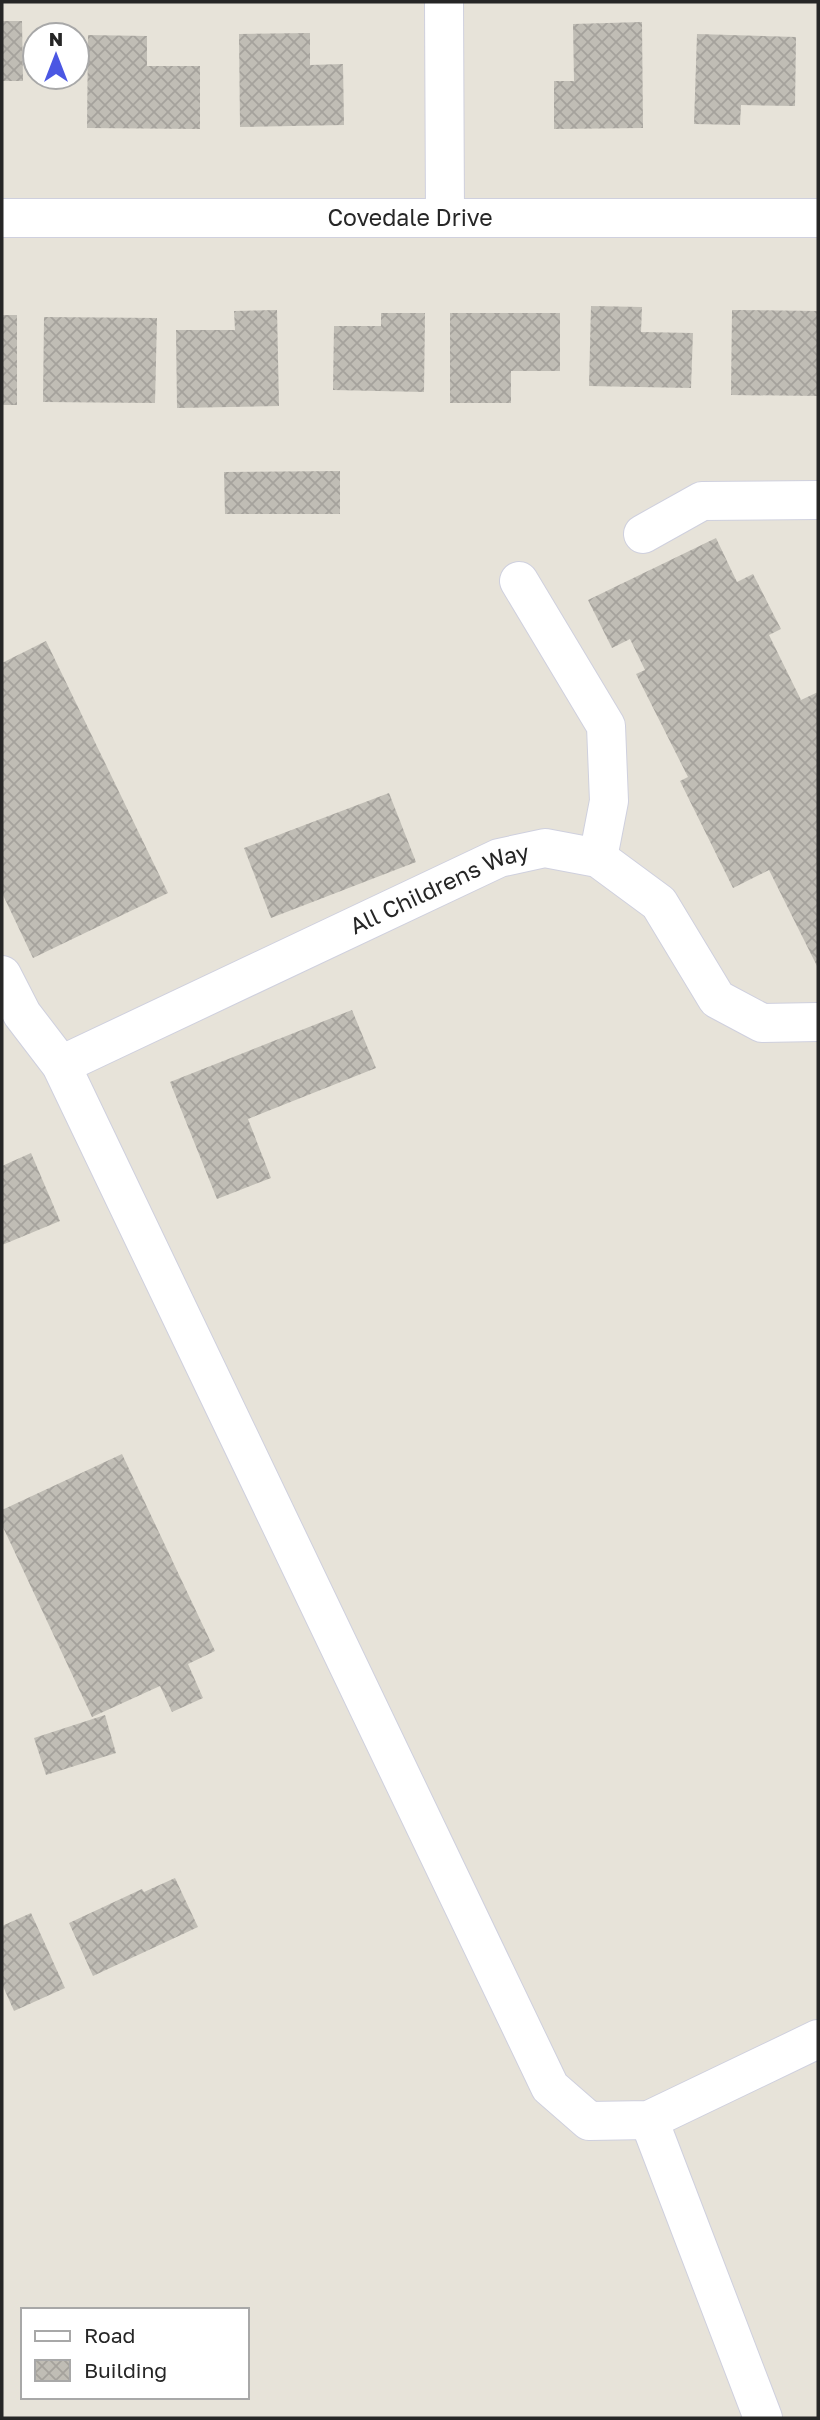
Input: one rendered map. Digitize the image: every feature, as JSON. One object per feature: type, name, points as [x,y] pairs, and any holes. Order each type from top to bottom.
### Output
[{"type":"street","points":[[444,2],[445,218]]},
{"type":"street","name":"Covedale Drive","points":[[2,218],[818,218]]},
{"type":"street","points":[[643,534],[702,501],[818,500]]},
{"type":"street","points":[[519,580],[606,726],[609,801],[598,858]]},
{"type":"street","name":"All Childrens Way","points":[[61,1065],[499,858],[545,848],[598,858],[659,903],[717,999],[762,1023],[818,1021]]},
{"type":"street","points":[[2,975],[22,1014],[61,1065],[550,2087],[589,2121],[649,2120],[818,2039]]},
{"type":"street","points":[[649,2120],[763,2418]]},
{"type":"building","points":[[2,21],[21,21],[21,81],[2,81]]},
{"type":"building","points":[[642,22],[643,128],[554,129],[554,81],[574,81],[573,24]]},
{"type":"building","points":[[310,33],[310,65],[343,64],[344,125],[240,127],[239,34]]},
{"type":"building","points":[[697,34],[796,37],[795,106],[741,105],[740,125],[694,124]]},
{"type":"building","points":[[91,35],[147,36],[147,66],[200,66],[200,129],[87,128],[87,91],[91,91]]},
{"type":"building","points":[[591,306],[642,307],[641,332],[693,333],[691,388],[589,386]]},
{"type":"building","points":[[277,310],[279,406],[177,408],[176,330],[235,330],[234,311]]},
{"type":"building","points":[[732,310],[818,311],[818,396],[731,395]]},
{"type":"building","points":[[381,313],[425,313],[424,392],[333,390],[334,326],[381,326]]},
{"type":"building","points":[[450,313],[560,313],[560,371],[511,371],[511,403],[450,403]]},
{"type":"building","points":[[2,315],[17,315],[17,405],[2,405]]},
{"type":"building","points":[[44,317],[157,318],[155,403],[43,402]]},
{"type":"building","points":[[340,471],[340,514],[225,514],[224,472]]},
{"type":"building","points":[[716,538],[737,582],[753,574],[781,629],[769,635],[801,700],[818,692],[818,968],[769,870],[733,888],[680,781],[688,777],[636,674],[645,670],[630,639],[612,648],[588,600]]},
{"type":"building","points":[[46,641],[168,893],[33,958],[2,893],[2,663]]},
{"type":"building","points":[[389,793],[416,862],[271,918],[244,848]]},
{"type":"building","points":[[352,1010],[376,1068],[248,1119],[271,1178],[217,1199],[170,1082]]},
{"type":"building","points":[[31,1153],[60,1221],[2,1245],[2,1166]]},
{"type":"building","points":[[122,1454],[215,1651],[188,1664],[203,1698],[172,1712],[160,1686],[92,1717],[2,1525],[2,1510]]},
{"type":"building","points":[[105,1715],[116,1753],[46,1775],[34,1738]]},
{"type":"building","points":[[175,1878],[198,1927],[93,1976],[69,1923],[142,1889],[144,1892]]},
{"type":"building","points":[[31,1913],[65,1988],[14,2011],[2,1984],[2,1926]]}]
